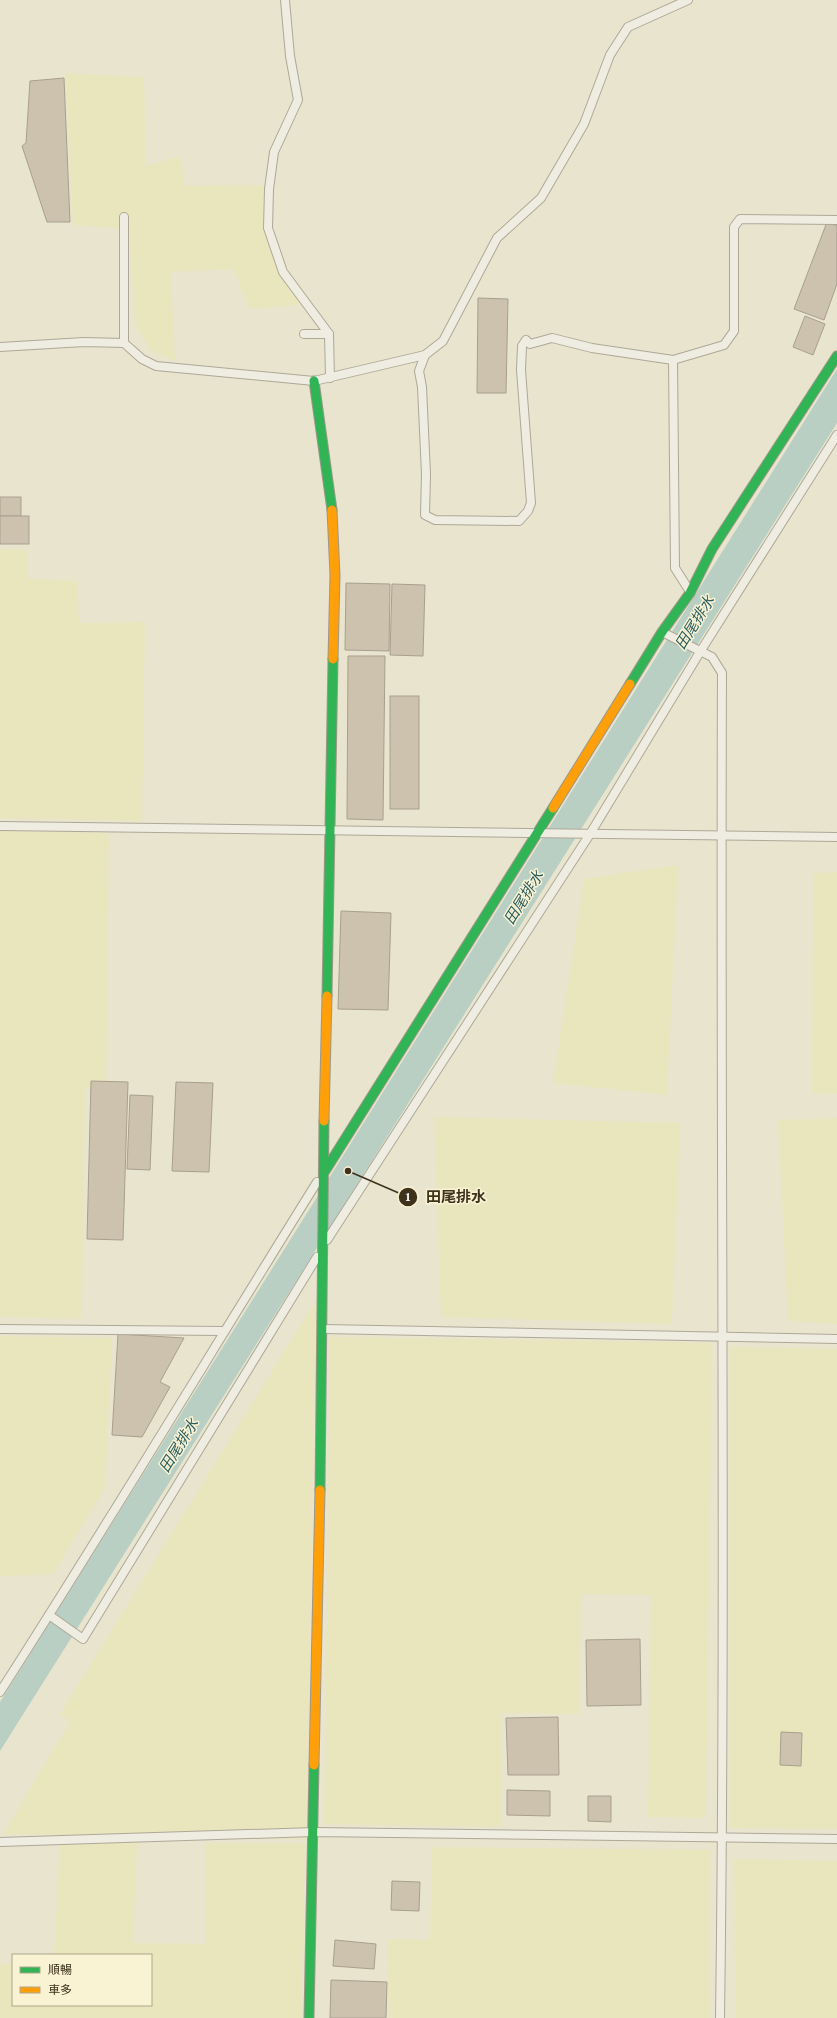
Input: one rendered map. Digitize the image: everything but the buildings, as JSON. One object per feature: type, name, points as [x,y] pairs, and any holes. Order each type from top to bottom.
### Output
[{"type":"street","points":[[324,1172],[662,632],[690,593],[712,549],[837,356]]},
{"type":"street","points":[[309,2018],[314,1832],[323,1329],[322,1248],[335,575],[332,497],[314,381]]},
{"type":"lane","points":[[285,0],[290,56],[298,100],[274,152],[269,189],[268,228],[283,272],[329,334],[330,378]]},
{"type":"lane","points":[[0,347],[84,342],[124,342],[142,359],[156,366],[314,381],[426,355],[443,341],[497,238],[541,198],[584,124],[610,55],[628,27],[688,0]]},
{"type":"lane","points":[[124,217],[124,342]]},
{"type":"lane","points":[[426,355],[419,371],[422,387],[426,466],[425,515],[435,520],[519,521],[528,511],[531,502],[521,370],[522,346],[526,340],[530,344],[552,338],[592,348],[673,360],[724,345],[734,331],[734,227],[740,218],[837,220]]},
{"type":"lane","points":[[304,334],[329,334]]},
{"type":"lane","points":[[673,360],[675,568],[690,593]]},
{"type":"lane","points":[[49,1615],[83,1639],[322,1248],[590,834],[700,652],[837,435]]},
{"type":"lane","points":[[662,632],[712,657],[722,672],[721,835],[723,1337],[722,1838],[720,2018]]},
{"type":"lane","points":[[0,826],[331,829],[837,837]]},
{"type":"lane","points":[[0,1692],[145,1462],[224,1331],[324,1172]]},
{"type":"lane","points":[[0,1329],[224,1331]]},
{"type":"lane","points":[[323,1329],[837,1339]]},
{"type":"lane","points":[[0,1842],[314,1832],[837,1839]]},
{"type":"shaded area","points":[[65,73],[144,77],[146,166],[180,156],[185,186],[271,185],[266,239],[300,305],[250,309],[233,269],[171,272],[175,361],[150,350],[135,323],[129,229],[73,225]]},
{"type":"shaded area","points":[[0,549],[28,550],[28,578],[77,581],[79,623],[145,622],[142,821],[0,818]]},
{"type":"shaded area","points":[[0,831],[109,833],[106,1088],[85,1088],[82,1319],[0,1317]]},
{"type":"shaded area","points":[[678,865],[667,1095],[553,1083],[584,879]]},
{"type":"shaded area","points":[[837,872],[837,1094],[812,1093],[813,873]]},
{"type":"shaded area","points":[[434,1117],[680,1123],[672,1324],[441,1317]]},
{"type":"shaded area","points":[[837,1118],[837,1324],[788,1321],[778,1120]]},
{"type":"shaded area","points":[[316,1300],[306,1839],[3,1834],[70,1722],[60,1714]]},
{"type":"shaded area","points":[[0,1336],[112,1338],[105,1488],[53,1574],[0,1576]]},
{"type":"shaded area","points":[[330,1337],[712,1343],[706,1818],[648,1817],[651,1595],[581,1594],[579,1714],[502,1713],[501,1827],[324,1824]]},
{"type":"shaded area","points":[[730,1347],[837,1349],[837,1829],[730,1828]]},
{"type":"shaded area","points":[[60,1841],[137,1842],[133,1943],[206,1944],[205,1843],[305,1843],[301,2018],[0,2018],[0,1964],[12,1964],[12,2006],[152,2006],[152,1954],[54,1954]]},
{"type":"shaded area","points":[[432,1847],[710,1850],[709,2018],[389,2018],[387,1939],[430,1940]]},
{"type":"shaded area","points":[[734,1859],[837,1861],[837,2018],[735,2018]]},
{"type":"water","points":[[837,369],[837,423],[0,1751],[0,1702]]},
{"type":"traffic: fast","points":[[630,684],[662,632],[690,593],[712,549],[837,356]]},
{"type":"traffic: fast","points":[[314,381],[332,510]]},
{"type":"traffic: fast","points":[[327,996],[333,659]]},
{"type":"traffic: fast","points":[[325,1171],[553,808]]},
{"type":"traffic: fast","points":[[320,1490],[324,1121]]},
{"type":"traffic: fast","points":[[309,2018],[314,1765]]},
{"type":"traffic: slow","points":[[332,510],[335,575],[333,659]]},
{"type":"traffic: slow","points":[[553,808],[630,684]]},
{"type":"traffic: slow","points":[[324,1121],[327,996]]},
{"type":"traffic: slow","points":[[314,1765],[320,1490]]},
{"type":"place","name":"田尾排水","points":[[348,1171]]}]
